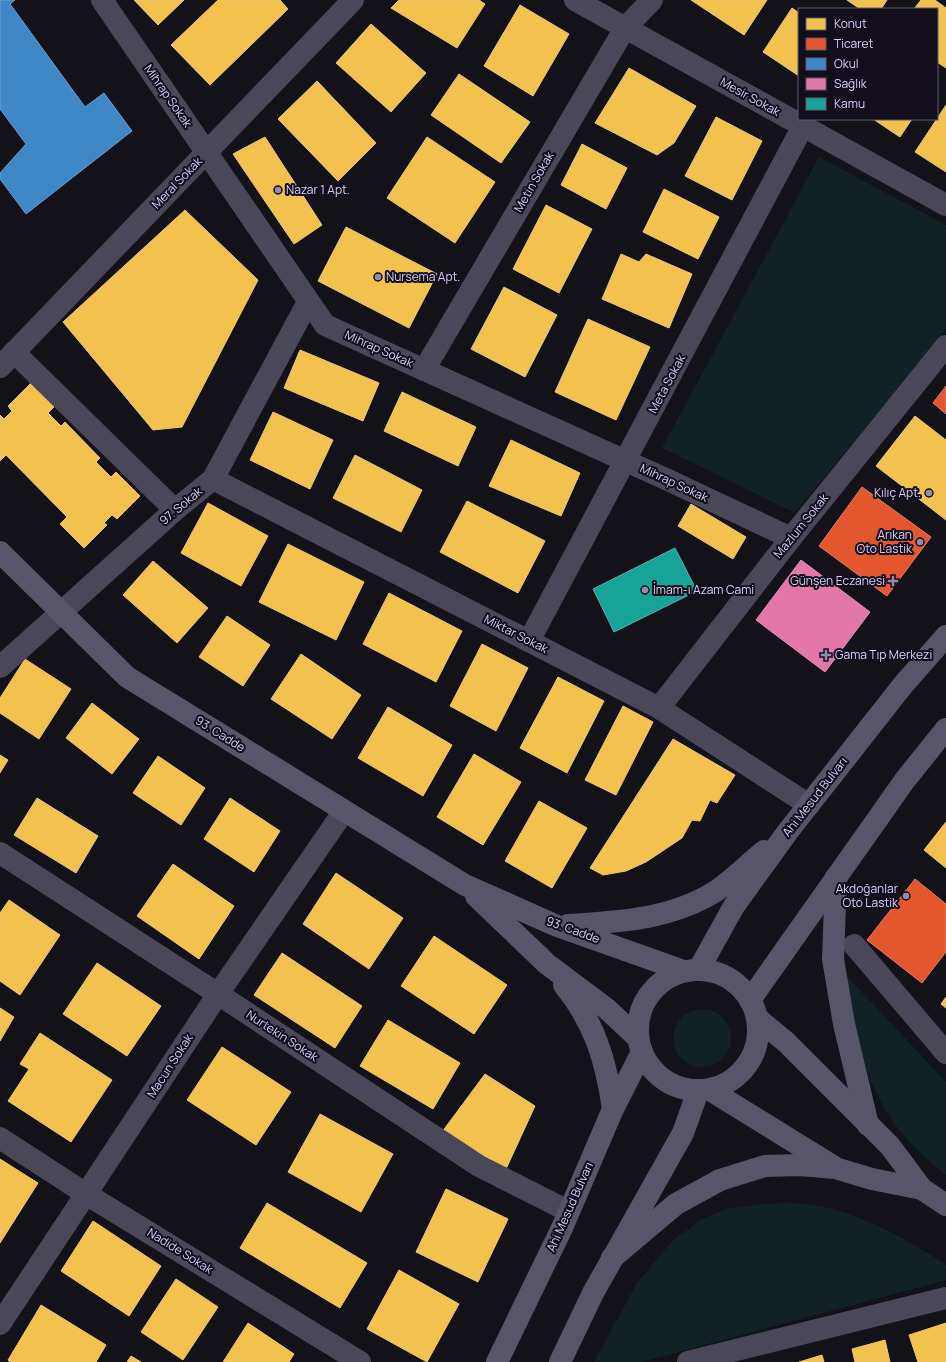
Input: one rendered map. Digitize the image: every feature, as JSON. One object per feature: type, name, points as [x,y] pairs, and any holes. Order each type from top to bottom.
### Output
[{"type":"main road","name":"93. Cadde","points":[[0,552],[127,677],[465,885],[558,926],[691,970]]},
{"type":"main road","name":"Ahi Mesud Bulvarı","points":[[691,970],[734,906],[789,830],[903,685],[946,636]]},
{"type":"main road","points":[[754,1009],[836,877],[905,780],[946,729]]},
{"type":"main road","points":[[558,926],[620,922],[673,912],[716,890],[789,830]]},
{"type":"main road","points":[[836,877],[833,959],[844,1024],[868,1125]]},
{"type":"main road","name":"93. Cadde","points":[[465,885],[547,964],[607,1009],[640,1045]]},
{"type":"main road","points":[[547,964],[577,1001],[592,1028],[607,1072],[613,1108]]},
{"type":"main road","points":[[691,970],[716,972],[733,980],[746,992],[754,1009],[759,1025],[758,1043],[752,1059],[741,1073],[727,1084],[704,1090],[680,1088],[664,1080],[651,1068],[640,1045],[639,1020],[644,1003],[654,988],[668,978],[691,970]]},
{"type":"main road","points":[[754,1009],[890,1146],[922,1189],[946,1205]]},
{"type":"main road","name":"Ahi Mesud Bulvarı","points":[[497,1362],[568,1211],[640,1045]]},
{"type":"main road","points":[[704,1090],[835,1168]]},
{"type":"main road","points":[[560,1362],[592,1293],[683,1133],[704,1090]]},
{"type":"main road","points":[[612,1258],[676,1204],[720,1180],[765,1166],[800,1165],[835,1168],[872,1179],[922,1189]]},
{"type":"street","name":"Mihrap Sokak","points":[[102,0],[308,302],[326,325],[626,461],[791,538]]},
{"type":"street","name":"Meral Sokak","points":[[7,359],[353,0]]},
{"type":"street","name":"Mesir Sokak","points":[[575,0],[946,205]]},
{"type":"street","name":"Metin Sokak","points":[[424,370],[625,28],[652,0]]},
{"type":"street","name":"Meta Sokak","points":[[529,641],[803,126]]},
{"type":"street","name":"97. Sokak","points":[[0,667],[62,613],[175,510],[213,479],[308,302]]},
{"type":"street","name":"Mazlum Sokak","points":[[659,708],[791,538],[946,346]]},
{"type":"street","points":[[7,359],[175,510]]},
{"type":"street","name":"Miktar Sokak","points":[[213,479],[659,708],[809,805]]},
{"type":"street","name":"Macun Sokak","points":[[0,1324],[218,994],[344,811]]},
{"type":"street","name":"Nurtekin Sokak","points":[[0,853],[218,994],[479,1166],[568,1211]]},
{"type":"street","points":[[854,945],[946,1053]]},
{"type":"street","name":"Nadide Sokak","points":[[0,1138],[86,1194],[360,1362]]},
{"type":"street","points":[[688,1362],[946,1298]]},
{"type":"shaded area","points":[[819,157],[946,225],[946,330],[795,513],[662,448]]},
{"type":"shaded area","points":[[843,972],[946,1082],[946,1175],[909,1141],[893,1121],[880,1100],[861,1054]]},
{"type":"shaded area","points":[[702,1009],[713,1011],[726,1022],[729,1027],[731,1038],[729,1049],[718,1062],[713,1065],[702,1067],[691,1065],[678,1054],[675,1049],[673,1038],[675,1027],[686,1014],[691,1011]]},
{"type":"shaded area","points":[[786,1202],[829,1208],[860,1218],[890,1232],[919,1247],[946,1265],[946,1280],[641,1362],[594,1362],[637,1283],[673,1240],[701,1220],[728,1208]]},
{"type":"building: Konut","points":[[134,0],[184,0],[158,25]]},
{"type":"building: Konut","points":[[218,0],[280,0],[288,9],[210,85],[171,45]]},
{"type":"building: Konut","points":[[399,0],[479,0],[485,4],[457,48],[391,8]]},
{"type":"building: Konut","points":[[691,0],[767,0],[744,35]]},
{"type":"building: Konut","points":[[847,0],[887,0],[882,8],[859,8]]},
{"type":"building: Konut","points":[[921,0],[935,0],[946,8],[946,68],[938,63],[938,8],[915,8]]},
{"type":"building: Konut","points":[[520,5],[569,34],[533,96],[484,66]]},
{"type":"building: Konut","points":[[792,8],[798,12],[798,75],[763,52]]},
{"type":"building: Konut","points":[[371,24],[426,73],[391,112],[336,63]]},
{"type":"building: Konut","points":[[629,68],[696,106],[674,143],[657,155],[595,123]]},
{"type":"building: Konut","points":[[459,74],[530,122],[501,163],[431,115]]},
{"type":"building: Konut","points":[[317,81],[376,143],[338,181],[278,119]]},
{"type":"building: Konut","points":[[946,105],[946,172],[915,152],[936,120],[938,120],[938,117]]},
{"type":"building: Konut","points":[[716,117],[762,141],[732,200],[685,176]]},
{"type":"building: Konut","points":[[874,120],[911,120],[900,137]]},
{"type":"building: Konut","name":"Nazar 1 Apt.","points":[[265,137],[322,225],[294,244],[233,154]]},
{"type":"building: Konut","points":[[427,137],[495,182],[455,243],[387,198]]},
{"type":"building: Konut","points":[[582,144],[627,168],[606,209],[561,185]]},
{"type":"building: Konut","points":[[664,189],[719,217],[698,259],[643,232]]},
{"type":"building: Konut","points":[[546,205],[592,229],[559,293],[513,269]]},
{"type":"building: Konut","points":[[185,210],[258,280],[182,427],[153,430],[63,322]]},
{"type":"building: Konut","name":"Nursema Apt.","points":[[346,227],[437,274],[409,328],[318,281]]},
{"type":"building: Konut","points":[[621,254],[639,262],[646,254],[692,274],[669,328],[602,299]]},
{"type":"building: Konut","points":[[504,287],[557,315],[525,377],[471,349]]},
{"type":"building: Konut","points":[[588,319],[650,347],[616,420],[555,392]]},
{"type":"building: Konut","points":[[300,350],[379,383],[363,421],[284,388]]},
{"type":"building: Konut","points":[[31,383],[54,407],[48,413],[61,426],[65,422],[100,458],[96,462],[111,477],[116,472],[140,496],[117,519],[112,515],[104,523],[107,525],[84,548],[60,524],[67,517],[6,455],[0,461],[0,415],[4,419],[12,411],[8,406]]},
{"type":"building: Konut","points":[[402,392],[476,427],[458,466],[384,431]]},
{"type":"building: Konut","points":[[273,412],[333,440],[310,489],[250,460]]},
{"type":"building: Konut","name":"Kılıç Apt.","points":[[915,416],[946,440],[946,520],[876,466]]},
{"type":"building: Konut","points":[[511,440],[580,473],[561,516],[489,486]]},
{"type":"building: Konut","points":[[355,455],[422,490],[401,532],[333,498]]},
{"type":"building: Konut","points":[[467,501],[545,541],[518,593],[440,552]]},
{"type":"building: Konut","points":[[208,503],[268,536],[241,586],[181,553]]},
{"type":"building: Konut","points":[[691,504],[746,537],[733,559],[678,526]]},
{"type":"building: Konut","points":[[288,544],[364,582],[336,640],[259,602]]},
{"type":"building: Konut","points":[[153,561],[208,608],[177,643],[123,595]]},
{"type":"building: Konut","points":[[389,593],[462,631],[436,682],[363,644]]},
{"type":"building: Konut","points":[[227,616],[270,645],[243,686],[199,657]]},
{"type":"building: Konut","points":[[482,644],[528,668],[496,731],[450,706]]},
{"type":"building: Konut","points":[[301,654],[361,695],[332,739],[271,699]]},
{"type":"building: Konut","points":[[25,659],[71,689],[39,739],[0,713],[0,698]]},
{"type":"building: Konut","points":[[558,677],[604,701],[567,773],[520,748]]},
{"type":"building: Konut","points":[[92,703],[139,739],[112,774],[66,738]]},
{"type":"building: Konut","points":[[623,706],[653,722],[616,795],[585,780]]},
{"type":"building: Konut","points":[[388,707],[452,745],[423,796],[358,758]]},
{"type":"building: Konut","points":[[673,739],[735,775],[717,803],[710,800],[700,821],[692,820],[682,838],[646,862],[626,871],[603,875],[590,868]]},
{"type":"building: Konut","points":[[474,754],[521,782],[483,845],[437,817]]},
{"type":"building: Konut","points":[[0,755],[8,760],[0,773]]},
{"type":"building: Konut","points":[[158,756],[205,788],[181,825],[133,793]]},
{"type":"building: Konut","points":[[37,798],[98,836],[76,873],[14,835]]},
{"type":"building: Konut","points":[[230,798],[280,831],[254,872],[204,839]]},
{"type":"building: Konut","points":[[539,801],[587,828],[552,888],[505,861]]},
{"type":"building: Konut","points":[[946,822],[946,868],[924,850]]},
{"type":"building: Konut","points":[[173,864],[234,906],[199,959],[137,916]]},
{"type":"building: Konut","points":[[336,873],[403,918],[369,969],[303,924]]},
{"type":"building: Konut","points":[[9,900],[60,935],[20,995],[0,981],[0,913]]},
{"type":"building: Konut","points":[[434,936],[507,985],[474,1034],[401,986]]},
{"type":"building: Konut","points":[[282,953],[362,1006],[335,1048],[254,995]]},
{"type":"building: Konut","points":[[97,963],[161,1006],[127,1056],[63,1014]]},
{"type":"building: Konut","points":[[946,997],[946,1008],[941,1004]]},
{"type":"building: Konut","points":[[0,1008],[14,1017],[0,1041]]},
{"type":"building: Konut","points":[[388,1020],[460,1063],[433,1109],[360,1066]]},
{"type":"building: Konut","points":[[40,1033],[112,1080],[71,1142],[8,1101],[29,1069],[20,1064]]},
{"type":"building: Konut","points":[[222,1047],[291,1092],[256,1145],[187,1100]]},
{"type":"building: Konut","points":[[485,1074],[535,1106],[506,1169],[442,1132]]},
{"type":"building: Konut","points":[[320,1114],[393,1154],[361,1212],[288,1172]]},
{"type":"building: Konut","points":[[0,1159],[38,1183],[0,1243]]},
{"type":"building: Konut","points":[[446,1189],[508,1219],[478,1282],[416,1252]]},
{"type":"building: Konut","points":[[267,1203],[367,1263],[340,1308],[240,1248]]},
{"type":"building: Konut","points":[[93,1221],[161,1266],[129,1316],[61,1271]]},
{"type":"building: Konut","points":[[399,1270],[459,1304],[427,1362],[367,1329]]},
{"type":"building: Konut","points":[[176,1279],[218,1307],[183,1360],[141,1332]]},
{"type":"building: Konut","points":[[41,1305],[106,1345],[96,1362],[10,1362],[8,1360]]},
{"type":"building: Konut","points":[[248,1323],[294,1354],[289,1362],[223,1362]]},
{"type":"building: Konut","points":[[946,1323],[946,1362],[918,1362],[909,1335]]},
{"type":"building: Konut","points":[[885,1340],[890,1362],[855,1362],[852,1349]]},
{"type":"building: Konut","points":[[822,1355],[824,1362],[799,1362]]},
{"type":"building: Konut","points":[[131,1356],[141,1362],[127,1362]]},
{"type":"building: Ticaret","points":[[946,386],[946,414],[933,403]]},
{"type":"building: Ticaret","points":[[862,487],[931,537],[887,596],[819,546]]},
{"type":"building: Ticaret","points":[[915,879],[946,904],[946,952],[922,983],[867,940]]},
{"type":"building: Okul","points":[[0,0],[15,0],[10,4],[85,107],[104,93],[132,131],[26,214],[0,179],[0,173],[26,144],[0,109]]},
{"type":"building: Sağlık","points":[[801,560],[870,612],[825,672],[756,620]]},
{"type":"building: Kamu","name":"İmam-ı Azam Cami","points":[[675,548],[697,591],[614,632],[593,589]]},
{"type":"place","name":"Nazar 1 Apt.","points":[[278,190]]},
{"type":"place","name":"Nursema Apt.","points":[[378,277]]},
{"type":"place","name":"Kılıç Apt.","points":[[929,493]]},
{"type":"place","name":"Arıkan Oto Lastik","points":[[920,542]]},
{"type":"place","name":"Günşen Eczanesi","points":[[893,581]]},
{"type":"place","name":"İmam-ı Azam Cami","points":[[645,590]]},
{"type":"place","name":"Gama Tıp Merkezi","points":[[826,655]]},
{"type":"place","name":"Akdoğanlar Oto Lastik","points":[[906,896]]}]
